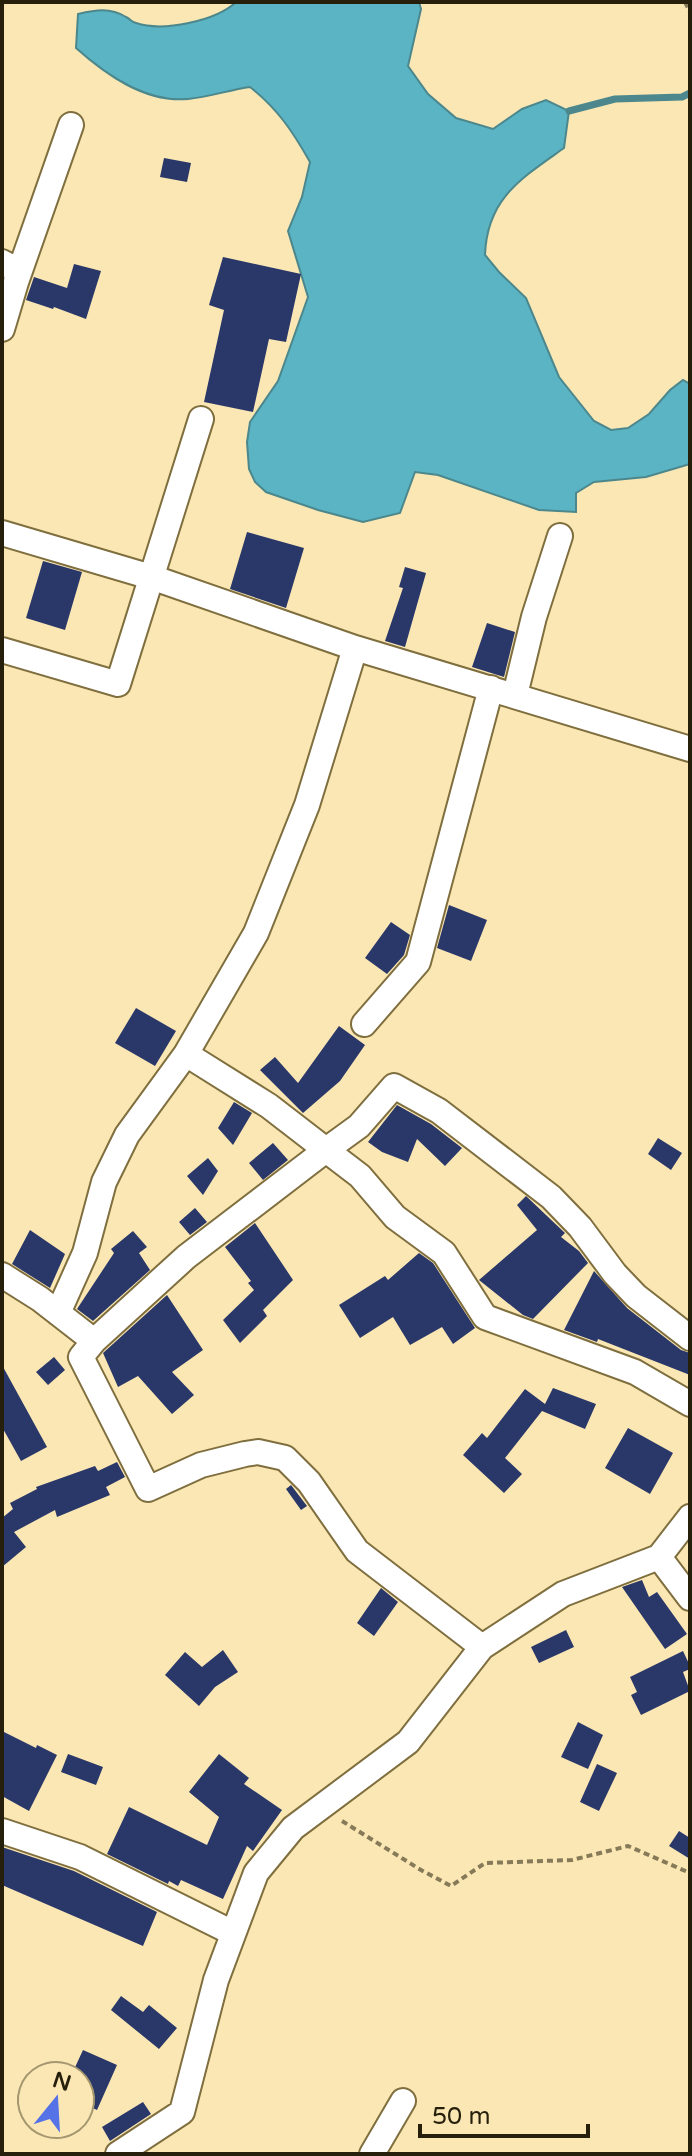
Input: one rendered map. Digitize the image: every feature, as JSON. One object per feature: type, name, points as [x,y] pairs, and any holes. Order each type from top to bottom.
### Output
[{"type":"street","points":[[2,329],[71,125]]},
{"type":"street","points":[[2,262],[17,270],[16,282]]},
{"type":"street","points":[[2,650],[118,684],[201,419]]},
{"type":"street","points":[[2,533],[151,577],[355,648],[690,749]]},
{"type":"street","points":[[364,1024],[418,962],[503,692],[534,617],[560,536]]},
{"type":"street","points":[[58,1313],[85,1253],[104,1182],[127,1135],[186,1054],[256,933],[307,805],[355,648]]},
{"type":"street","points":[[186,1054],[269,1106],[360,1176],[395,1217],[444,1253],[485,1317],[635,1372],[690,1404]]},
{"type":"street","points":[[482,1647],[357,1551],[309,1482],[285,1458],[258,1452],[245,1454],[201,1465],[148,1489],[81,1357],[94,1341],[186,1257],[359,1126],[394,1086],[439,1111],[551,1197],[580,1227],[615,1274],[636,1296],[690,1338]]},
{"type":"street","points":[[2,1275],[94,1341]]},
{"type":"street","points":[[118,2154],[182,2112],[216,1980],[256,1873],[293,1828],[408,1742],[482,1647],[563,1594],[659,1557],[690,1517]]},
{"type":"street","points":[[659,1557],[690,1598]]},
{"type":"street","points":[[2,1831],[80,1857],[233,1933]]},
{"type":"street","points":[[372,2154],[403,2101]]},
{"type":"path","points":[[685,2],[690,12]]},
{"type":"path","points":[[308,1817],[342,1821],[451,1886],[485,1863],[572,1860],[628,1846],[690,1873]]},
{"type":"water","points":[[236,2],[419,2],[421,9],[408,66],[428,94],[456,118],[493,129],[522,109],[546,100],[569,111],[564,148],[521,180],[500,204],[487,235],[485,255],[526,298],[559,377],[594,421],[611,430],[628,428],[649,414],[683,380],[690,384],[690,464],[646,477],[594,482],[576,493],[576,512],[539,510],[438,475],[415,472],[400,513],[363,522],[266,492],[255,482],[249,469],[247,442],[250,422],[278,381],[308,297],[288,231],[302,197],[310,162],[284,122],[250,87],[188,99],[156,96],[113,77],[76,48],[78,14],[108,11],[136,23],[174,25],[216,15]]},
{"type":"building","points":[[164,158],[191,163],[187,182],[160,177]]},
{"type":"building","points":[[223,257],[301,274],[286,342],[269,339],[253,412],[204,402],[224,310],[209,305]]},
{"type":"building","points":[[74,264],[101,271],[86,319],[26,300],[34,277],[67,288]]},
{"type":"building","points":[[247,532],[304,548],[286,608],[230,589]]},
{"type":"building","points":[[43,561],[82,572],[65,630],[26,618]]},
{"type":"building","points":[[405,567],[426,573],[405,647],[385,641],[403,588],[399,587]]},
{"type":"building","points":[[487,623],[515,632],[504,677],[472,667]]},
{"type":"building","points":[[449,905],[487,920],[471,961],[437,948]]},
{"type":"building","points":[[391,922],[410,935],[404,955],[387,974],[365,958]]},
{"type":"building","points":[[136,1008],[176,1031],[155,1066],[115,1043]]},
{"type":"building","points":[[339,1026],[365,1045],[340,1081],[303,1113],[260,1070],[275,1057],[298,1083]]},
{"type":"building","points":[[234,1102],[252,1113],[233,1145],[218,1128]]},
{"type":"building","points":[[397,1105],[431,1124],[462,1148],[445,1166],[417,1139],[408,1162],[382,1152],[368,1142]]},
{"type":"building","points":[[658,1138],[682,1153],[671,1170],[648,1154]]},
{"type":"building","points":[[273,1143],[288,1160],[263,1180],[249,1163]]},
{"type":"building","points":[[208,1158],[218,1171],[203,1195],[187,1176]]},
{"type":"building","points":[[526,1196],[565,1233],[561,1237],[579,1251],[588,1263],[533,1319],[523,1315],[479,1280],[537,1230],[517,1205]]},
{"type":"building","points":[[195,1208],[207,1222],[190,1235],[179,1222]]},
{"type":"building","points":[[255,1223],[293,1280],[263,1310],[267,1316],[240,1343],[223,1320],[254,1290],[248,1283],[251,1281],[225,1247]]},
{"type":"building","points":[[30,1230],[65,1254],[50,1288],[12,1264]]},
{"type":"building","points":[[133,1231],[147,1247],[139,1253],[150,1270],[93,1321],[77,1309],[114,1253],[111,1249]]},
{"type":"building","points":[[419,1253],[433,1263],[475,1328],[453,1344],[442,1327],[410,1345],[393,1317],[360,1338],[339,1305],[385,1276],[388,1280]]},
{"type":"building","points":[[594,1271],[627,1308],[681,1350],[690,1353],[690,1375],[598,1339],[597,1342],[564,1330]]},
{"type":"building","points":[[167,1295],[203,1350],[172,1372],[194,1395],[172,1414],[138,1376],[118,1387],[103,1353]]},
{"type":"building","points":[[54,1357],[65,1370],[48,1385],[36,1372]]},
{"type":"building","points":[[2,1365],[47,1447],[21,1461],[2,1427]]},
{"type":"building","points":[[553,1388],[596,1404],[585,1429],[542,1411],[505,1458],[522,1474],[504,1493],[463,1455],[482,1433],[487,1438],[525,1389],[545,1404]]},
{"type":"building","points":[[628,1428],[673,1453],[650,1494],[605,1468]]},
{"type":"building","points":[[117,1462],[125,1477],[106,1487],[110,1495],[57,1517],[55,1510],[14,1532],[26,1547],[2,1567],[2,1518],[13,1509],[10,1503],[36,1487],[95,1466],[98,1471]]},
{"type":"building","points":[[291,1485],[307,1506],[301,1510],[286,1489]]},
{"type":"building","points":[[642,1580],[649,1597],[657,1592],[687,1634],[665,1649],[622,1587]]},
{"type":"building","points":[[381,1588],[398,1602],[374,1636],[357,1623]]},
{"type":"building","points":[[566,1630],[574,1647],[539,1663],[531,1647]]},
{"type":"building","points":[[223,1650],[238,1672],[215,1687],[199,1706],[165,1675],[185,1652],[202,1667]]},
{"type":"building","points":[[683,1651],[690,1666],[683,1672],[690,1691],[641,1715],[631,1695],[637,1692],[630,1677]]},
{"type":"building","points":[[578,1722],[603,1735],[588,1769],[561,1757]]},
{"type":"building","points":[[2,1731],[57,1755],[29,1811],[2,1796]]},
{"type":"building","points":[[68,1754],[103,1767],[96,1785],[61,1772]]},
{"type":"building","points":[[219,1754],[249,1778],[244,1784],[282,1810],[253,1851],[247,1846],[223,1899],[181,1880],[178,1886],[169,1881],[168,1884],[107,1854],[129,1807],[207,1845],[219,1817],[189,1792]]},
{"type":"building","points":[[597,1764],[617,1773],[599,1811],[580,1802]]},
{"type":"building","points":[[679,1831],[690,1838],[690,1859],[669,1846]]},
{"type":"building","points":[[2,1847],[74,1871],[157,1912],[143,1946],[2,1885]]},
{"type":"building","points":[[121,1996],[143,2012],[149,2005],[177,2028],[159,2049],[111,2010]]},
{"type":"building","points":[[83,2050],[117,2065],[97,2110],[96,2060],[78,2060]]},
{"type":"building","points":[[143,2102],[151,2114],[110,2141],[102,2127]]},
{"type":"waterway","points":[[569,111],[615,99],[682,97],[690,93]]}]
